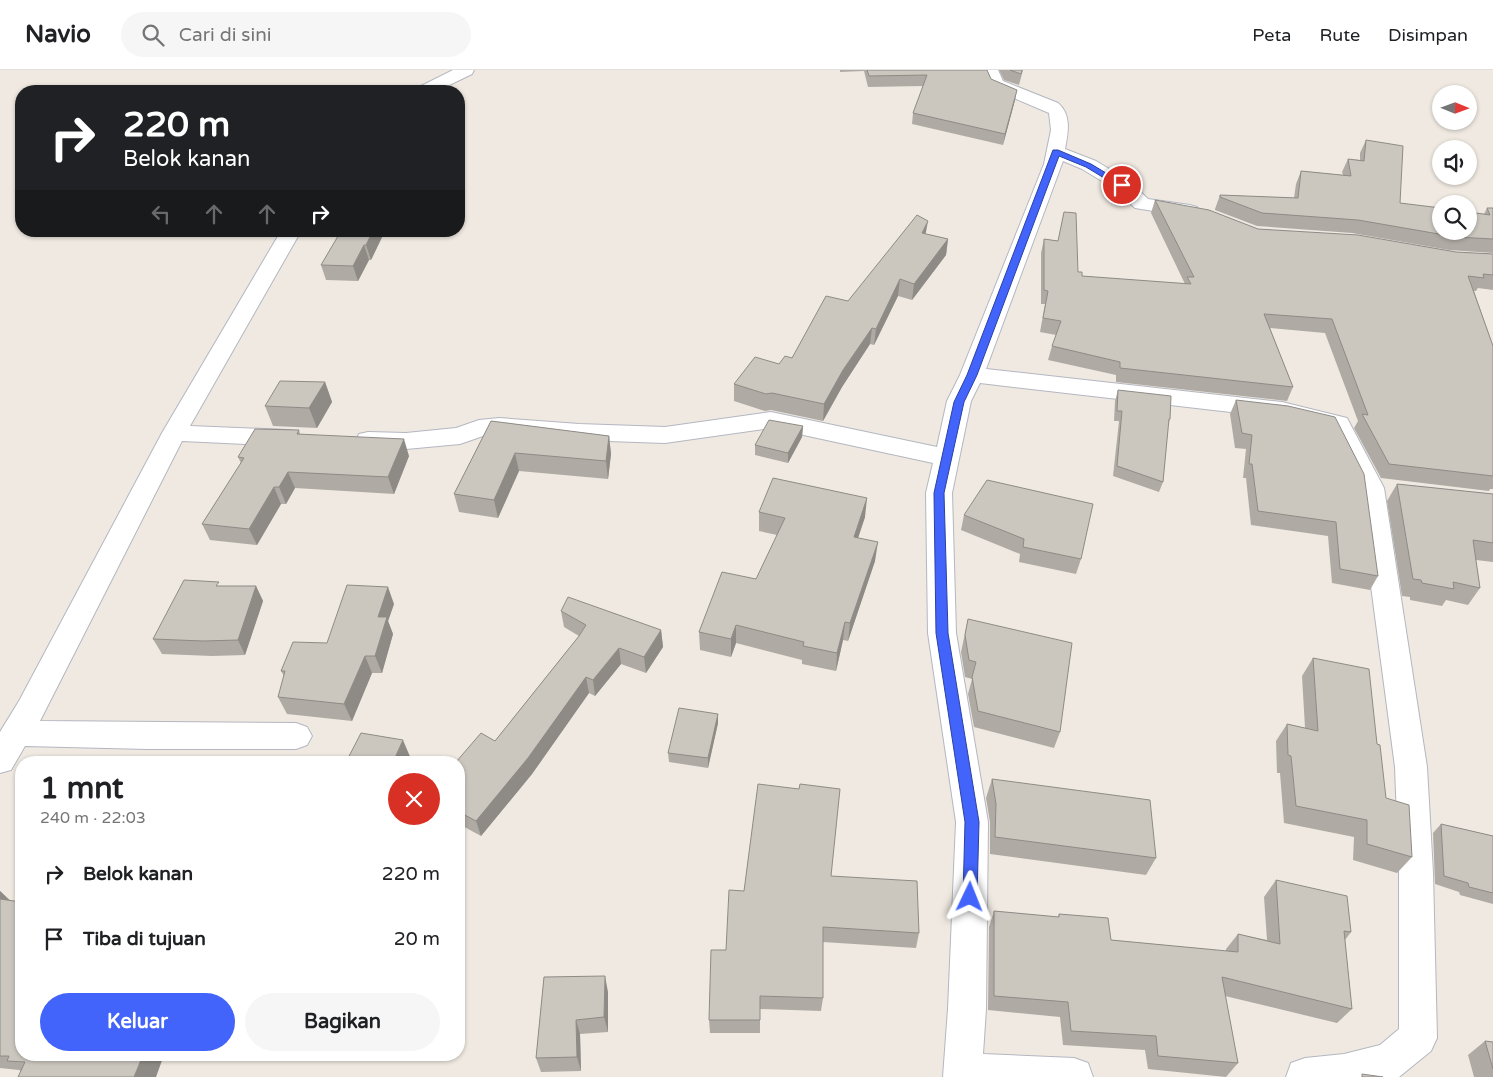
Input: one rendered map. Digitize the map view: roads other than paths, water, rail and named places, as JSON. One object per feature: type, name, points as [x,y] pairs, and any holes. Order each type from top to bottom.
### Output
[{"type":"street","points":[[437,85],[466,70]]},
{"type":"street","points":[[990,70],[996,84],[1004,89],[1052,107],[1057,111],[1060,130],[1053,164],[972,375],[959,402],[939,493],[942,633],[972,822],[967,1009],[963,1074],[1074,1077]]},
{"type":"street","points":[[1056,152],[1089,165],[1122,185],[1142,204],[1207,214]]},
{"type":"street","points":[[0,760],[30,710],[174,433],[288,237]]},
{"type":"street","points":[[972,375],[1282,410],[1328,420],[1341,428],[1385,489],[1411,766],[1416,873],[1418,1038],[1389,1062],[1344,1073],[1305,1077]]},
{"type":"street","points":[[350,440],[406,441],[460,436],[479,428],[499,426],[579,432],[665,435],[771,420],[947,458]]},
{"type":"street","points":[[174,433],[312,439]]},
{"type":"street","points":[[16,733],[148,736],[296,736]]}]
